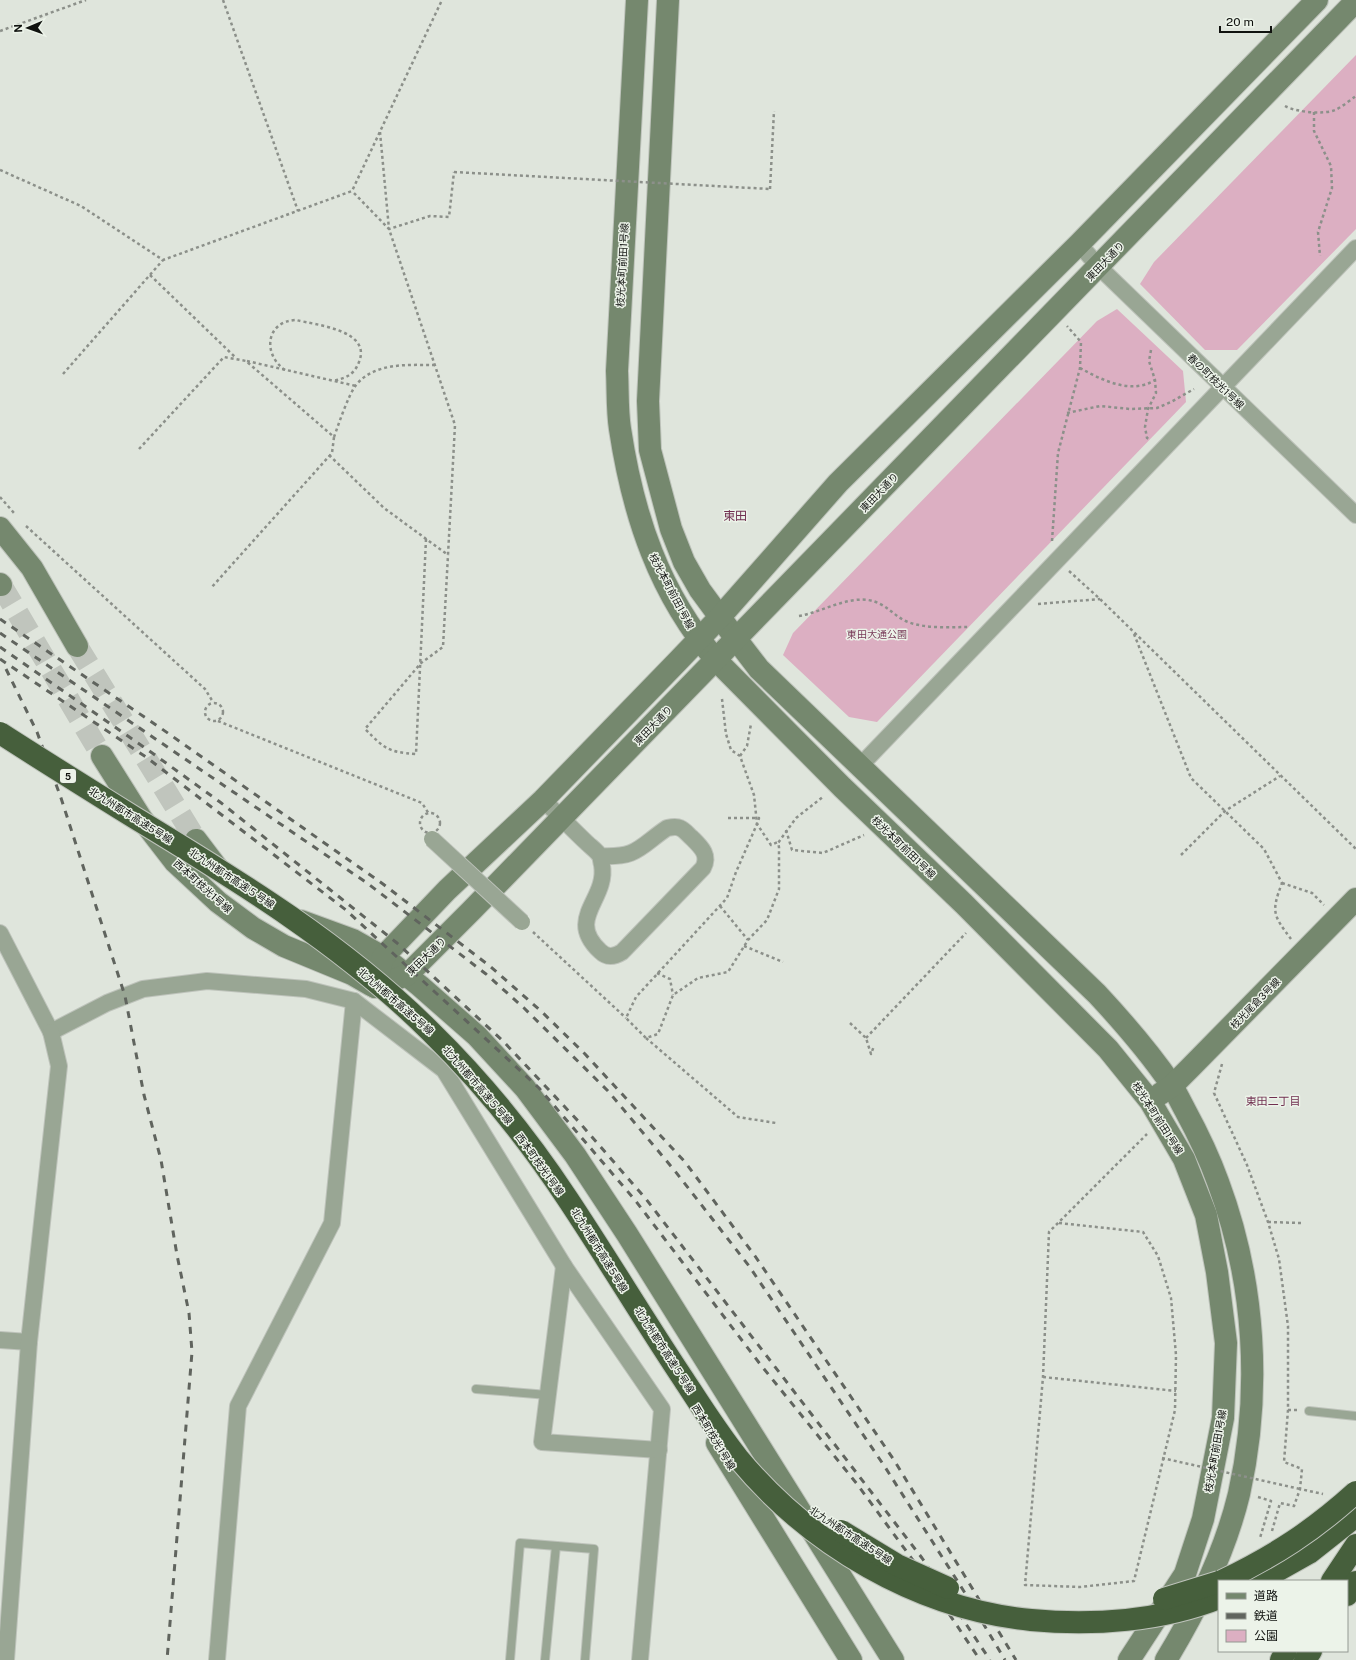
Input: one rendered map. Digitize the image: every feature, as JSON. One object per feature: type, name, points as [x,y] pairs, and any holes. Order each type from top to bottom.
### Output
[{"type":"highway","points":[[0,719],[136,818]]},
{"type":"highway","name":"北九州都市高速5号線","points":[[0,733],[283,911],[385,990],[430,1031],[474,1077],[536,1155],[566,1197],[661,1346],[701,1399],[733,1438],[764,1470],[801,1502],[832,1525],[897,1565],[933,1583],[970,1596],[1011,1605],[1055,1609],[1099,1610],[1139,1604],[1182,1595],[1218,1583]]},
{"type":"highway","name":"北九州都市高速５号線","points":[[661,1346],[712,1422],[738,1457],[764,1486],[830,1542],[892,1580],[926,1596],[965,1608],[1013,1618],[1053,1622],[1130,1619],[1167,1613],[1205,1604],[1218,1598]]},
{"type":"highway","name":"北九州都市高速5号線","points":[[1224,1580],[1257,1564],[1292,1544],[1325,1520],[1356,1492]]},
{"type":"highway","points":[[1261,1580],[1309,1553],[1356,1516]]},
{"type":"highway","points":[[1333,1580],[1356,1545]]},
{"type":"highway","points":[[1348,1594],[1356,1582]]},
{"type":"street","name":"枝光本町前田1号線","points":[[637,0],[617,371],[620,427],[632,492],[644,535],[658,570],[682,614],[698,639],[717,661],[842,787],[964,904],[1108,1048],[1150,1101],[1184,1159],[1206,1215],[1217,1272],[1226,1343],[1223,1418],[1203,1519],[1185,1574],[1130,1660]]},
{"type":"street","points":[[668,0],[648,401],[650,450],[670,529],[681,555],[700,590],[759,669],[1097,994],[1129,1028],[1172,1086],[1205,1148],[1228,1208],[1244,1275],[1253,1346],[1250,1434],[1238,1495],[1222,1547],[1192,1615],[1166,1660]]},
{"type":"street","points":[[375,987],[383,957],[448,890],[543,800],[720,617],[838,483],[1079,244],[1317,0]]},
{"type":"street","name":"東田大通り","points":[[375,987],[407,975],[717,661],[736,639],[1356,1]]},
{"type":"street","name":"春の町枝光1号線","points":[[1079,244],[1099,267],[1356,515]]},
{"type":"street","points":[[860,766],[1356,248]]},
{"type":"street","points":[[0,528],[32,568],[77,646]]},
{"type":"street","name":"西本町枝光1号線","points":[[102,756],[141,818],[170,856],[218,902],[253,928],[284,946],[352,974],[375,987],[406,1010],[437,1039],[483,1089],[517,1132],[585,1227],[851,1660]]},
{"type":"street","points":[[543,800],[600,856],[603,872],[601,887],[588,914],[586,931],[588,938],[602,954],[612,957],[622,952],[703,868],[706,863],[704,852],[701,847],[683,829],[674,827],[667,828],[635,853],[625,856],[600,856]]},
{"type":"street","points":[[432,839],[522,922]]},
{"type":"street","points":[[196,840],[219,871],[251,900],[352,940],[383,957],[407,975],[477,1036],[525,1088],[575,1155],[893,1660]]},
{"type":"street","name":"枝光尾倉3号線","points":[[1150,1101],[1172,1086],[1356,899]]},
{"type":"street","points":[[0,933],[51,1032],[59,1066],[29,1342],[6,1660]]},
{"type":"street","points":[[51,1032],[107,1004],[144,989],[207,981],[306,989],[354,1001],[444,1070],[564,1266],[662,1408],[640,1660]]},
{"type":"street","points":[[217,1660],[238,1406],[332,1222],[354,1001]]},
{"type":"street","points":[[564,1266],[542,1442],[659,1450]]},
{"type":"street","points":[[0,1340],[29,1342]]},
{"type":"lane","points":[[476,1388],[548,1395]]},
{"type":"lane","points":[[1309,1410],[1356,1416]]},
{"type":"lane","points":[[510,1660],[520,1543],[594,1549],[585,1660]]},
{"type":"lane","points":[[545,1660],[556,1546]]},
{"type":"path","points":[[0,31],[86,0]]},
{"type":"path","points":[[223,0],[298,211]]},
{"type":"path","points":[[63,374],[163,260],[352,191],[442,0]]},
{"type":"path","points":[[1285,106],[1293,110],[1314,112],[1335,110],[1356,96]]},
{"type":"path","points":[[390,229],[430,216],[449,217],[454,172],[770,190],[774,111]]},
{"type":"path","points":[[1314,112],[1314,131],[1331,166],[1332,188],[1318,232],[1320,256]]},
{"type":"path","points":[[380,132],[390,229],[455,425],[443,647],[421,662],[365,729],[381,744],[395,753],[416,754],[421,662],[426,539]]},
{"type":"path","points":[[0,170],[81,206],[163,260]]},
{"type":"path","points":[[352,191],[390,229]]},
{"type":"path","points":[[150,275],[237,360]]},
{"type":"path","points":[[285,370],[276,364],[273,359],[271,354],[271,339],[278,326],[290,320],[296,320],[349,333],[358,344],[361,359],[353,374],[333,381]]},
{"type":"path","points":[[1052,546],[1058,453],[1067,413],[1080,368],[1081,342],[1067,326]]},
{"type":"path","points":[[1151,350],[1149,362],[1155,380],[1156,393],[1148,409],[1145,427],[1147,438],[1152,440]]},
{"type":"path","points":[[139,449],[224,357],[356,386]]},
{"type":"path","points":[[246,361],[334,437]]},
{"type":"path","points":[[211,588],[332,453],[334,437],[356,386],[369,373],[387,367],[435,365]]},
{"type":"path","points":[[1080,368],[1104,381],[1126,386],[1145,386],[1155,380]]},
{"type":"path","points":[[1067,413],[1100,406],[1148,409],[1157,408],[1172,402],[1194,389]]},
{"type":"path","points":[[329,455],[384,508],[448,555]]},
{"type":"path","points":[[22,523],[205,689],[213,702],[222,705],[224,709],[222,718],[218,721]]},
{"type":"path","points":[[1066,568],[1100,599],[1356,849]]},
{"type":"path","points":[[1034,604],[1100,599]]},
{"type":"path","points":[[800,616],[813,614],[844,602],[868,600],[886,606],[907,622],[924,626],[973,627]]},
{"type":"path","points":[[1133,632],[1191,778],[1264,849],[1282,883],[1312,893],[1328,910]]},
{"type":"path","points":[[722,699],[731,750],[740,756],[754,795],[757,824],[771,845],[778,843],[796,818],[824,795]]},
{"type":"path","points":[[213,702],[206,707],[206,716],[209,720],[218,721],[422,803],[429,814]]},
{"type":"path","points":[[740,756],[747,746],[751,724]]},
{"type":"path","points":[[1181,855],[1225,811],[1280,776]]},
{"type":"path","points":[[626,1018],[636,997],[727,898],[736,872],[760,818],[728,818]]},
{"type":"path","points":[[778,843],[786,830],[792,850],[823,853],[866,834]]},
{"type":"path","points":[[646,1038],[658,1034],[674,995],[698,978],[728,972],[748,940],[767,920],[779,889],[780,847],[778,843]]},
{"type":"path","points":[[1282,883],[1275,900],[1276,918],[1294,944]]},
{"type":"path","points":[[720,906],[748,940]]},
{"type":"path","points":[[522,922],[646,1038],[738,1118],[776,1122]]},
{"type":"path","points":[[866,1038],[968,931]]},
{"type":"path","points":[[744,946],[783,962]]},
{"type":"path","points":[[657,973],[670,979],[674,995]]},
{"type":"path","points":[[850,1023],[866,1038],[871,1054],[874,1046]]},
{"type":"path","points":[[1224,1060],[1214,1093],[1247,1166],[1268,1222],[1279,1260],[1288,1326],[1288,1410],[1284,1462],[1302,1469],[1300,1489],[1294,1506],[1280,1503],[1272,1532]]},
{"type":"path","points":[[1059,1223],[1143,1232],[1158,1256],[1171,1298],[1176,1355],[1176,1410],[1162,1458],[1134,1581],[1080,1587],[1025,1585],[1043,1378],[1049,1232],[1147,1134]]},
{"type":"path","points":[[1268,1222],[1301,1222]]},
{"type":"path","points":[[1043,1378],[1176,1391]]},
{"type":"path","points":[[1162,1458],[1327,1495]]},
{"type":"path","points":[[1256,1496],[1270,1501],[1259,1538],[1264,1539]]},
{"type":"green space","points":[[1356,55],[1356,229],[1237,350],[1205,350],[1140,284],[1154,262]]},
{"type":"green space","name":"東田大通公園","points":[[1117,309],[1183,371],[1186,402],[877,722],[849,717],[783,655],[793,633],[1097,321]]},
{"type":"tunnel","points":[[1,585],[102,756]]},
{"type":"tunnel","points":[[77,646],[196,840]]},
{"type":"railway","points":[[0,619],[162,729],[383,884],[491,967],[542,1012],[585,1054],[685,1162],[755,1256],[894,1460],[1016,1660]]},
{"type":"railway","points":[[0,633],[367,883],[486,974],[524,1008],[608,1091],[675,1171],[749,1266],[885,1467],[965,1593],[1005,1660]]},
{"type":"railway","points":[[0,647],[220,802],[397,943],[503,1041],[579,1122],[646,1199],[922,1558],[990,1660]]},
{"type":"railway","points":[[0,659],[146,757],[346,910],[539,1088],[635,1200],[760,1364],[857,1484],[915,1563],[980,1660]]},
{"type":"railway","points":[[6,669],[37,732],[61,798],[125,996],[144,1095],[161,1160],[177,1255],[189,1313],[192,1352],[167,1660]]},
{"type":"district","name":"東田","points":[[735,516]]},
{"type":"district","name":"東田二丁目","points":[[1273,1101]]}]
